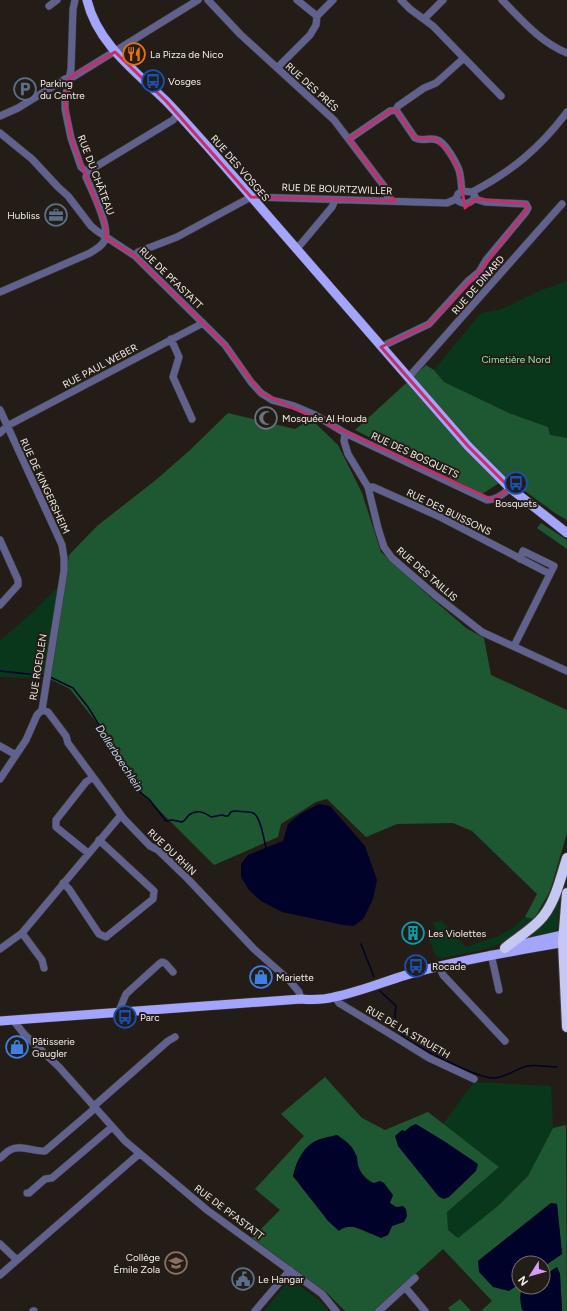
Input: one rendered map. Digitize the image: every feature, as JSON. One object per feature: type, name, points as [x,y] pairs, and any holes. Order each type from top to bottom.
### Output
[{"type":"highway","points":[[505,948],[532,927],[545,914],[555,894],[567,858]]},
{"type":"highway","points":[[567,893],[565,938],[567,1027]]},
{"type":"main road","name":"RUE DES VOSGES","points":[[87,0],[94,19],[115,52],[178,114],[468,446],[510,488],[551,519]]},
{"type":"main road","points":[[551,519],[567,526]]},
{"type":"main road","points":[[551,519],[560,529],[567,533]]},
{"type":"main road","points":[[0,1021],[316,1000],[335,997],[423,970],[491,954],[505,948],[565,938]]},
{"type":"main road","points":[[491,954],[504,954],[565,938]]},
{"type":"street","points":[[49,6],[58,0]]},
{"type":"street","name":"RUE DU CHÂTEAU","points":[[75,0],[73,9],[71,69],[65,100],[65,109],[73,146],[81,167],[87,172],[86,177],[106,227],[106,238]]},
{"type":"street","points":[[0,116],[18,108],[73,77],[198,0]]},
{"type":"street","name":"RUE DES PRÉS","points":[[208,0],[240,34],[334,120],[387,190],[388,201]]},
{"type":"street","points":[[297,0],[317,16]]},
{"type":"street","points":[[277,68],[310,35],[316,25],[317,16],[334,0]]},
{"type":"street","points":[[400,0],[433,26],[502,96]]},
{"type":"street","points":[[424,20],[443,0]]},
{"type":"street","points":[[502,0],[536,34],[554,48],[567,53]]},
{"type":"street","points":[[349,139],[390,111],[396,110],[398,106],[424,88],[436,83],[464,58]]},
{"type":"street","points":[[396,110],[415,138],[419,140],[436,139],[441,142],[454,160],[459,170],[462,191]]},
{"type":"street","points":[[473,195],[505,174],[541,143],[567,112]]},
{"type":"street","points":[[87,172],[173,120],[178,114]]},
{"type":"street","name":"RUE DE PFASTATT","points":[[0,133],[32,159],[68,196],[91,226],[106,238],[135,256],[203,323],[225,345],[251,382],[261,393],[272,400],[312,414]]},
{"type":"street","points":[[382,348],[387,344],[429,324],[468,281],[479,272],[486,260],[528,208],[526,204],[485,202],[462,191]]},
{"type":"street","points":[[456,199],[458,194],[462,191]]},
{"type":"street","name":"RUE DE BOURTZWILLER","points":[[251,197],[447,202],[456,199],[459,202],[471,203],[473,195]]},
{"type":"street","points":[[135,256],[138,252],[177,237],[251,197]]},
{"type":"street","points":[[296,248],[332,207],[335,200]]},
{"type":"street","name":"RUE DE DINARD","points":[[408,378],[562,204]]},
{"type":"street","points":[[0,292],[90,253],[102,246],[106,238]]},
{"type":"street","name":"RUE PAUL WEBER","points":[[0,433],[7,426],[203,323]]},
{"type":"street","points":[[171,339],[179,357],[173,377],[192,419]]},
{"type":"street","name":"RUE DE KINGERSHEIM","points":[[0,410],[62,545],[64,571]]},
{"type":"street","name":"RUE DES BOSQUETS","points":[[312,414],[345,433],[487,500],[493,500],[499,497],[510,488]]},
{"type":"street","name":"RUE DES TAILLIS","points":[[345,433],[344,441],[348,454],[368,487],[384,547],[392,558],[472,626],[567,671]]},
{"type":"street","name":"RUE DES BUISSONS","points":[[368,487],[373,487],[438,516],[550,574]]},
{"type":"street","points":[[0,540],[18,580],[18,585],[1,605]]},
{"type":"street","points":[[514,646],[554,566],[523,551],[520,559]]},
{"type":"street","name":"RUE ROEDLEN","points":[[0,779],[26,740],[42,710],[45,681],[64,571]]},
{"type":"street","name":"RUE DU RHIN","points":[[42,710],[48,712],[66,736],[68,743],[120,815],[150,846],[158,850],[187,878],[254,949],[289,980],[299,992],[301,1000]]},
{"type":"street","points":[[0,746],[16,755]]},
{"type":"street","points":[[88,853],[56,827],[56,820],[86,782],[93,777]]},
{"type":"street","points":[[0,949],[22,933],[120,815]]},
{"type":"street","points":[[63,883],[69,889],[99,934],[106,937],[153,899],[154,892],[99,840]]},
{"type":"street","points":[[22,933],[42,960],[44,968]]},
{"type":"street","points":[[491,954],[499,990]]},
{"type":"street","points":[[118,1012],[126,994],[159,964],[162,962],[165,963],[173,972]]},
{"type":"street","points":[[439,966],[443,975],[505,1041]]},
{"type":"street","name":"RUE DE LA STRUETH","points":[[335,997],[339,1004],[429,1058],[474,1079]]},
{"type":"street","name":"RUE DE PFASTATT","points":[[13,1020],[24,1034],[59,1067],[112,1127],[139,1154],[207,1210],[322,1294],[336,1311]]},
{"type":"street","points":[[0,1158],[9,1150],[17,1147],[45,1151],[93,1110],[94,1106],[168,1041],[175,1037]]},
{"type":"street","points":[[27,1192],[29,1193],[45,1180],[52,1178],[112,1127]]},
{"type":"street","points":[[0,1275],[139,1154]]},
{"type":"street","points":[[0,1244],[17,1260]]},
{"type":"street","points":[[254,1311],[290,1270]]},
{"type":"street","points":[[379,1311],[415,1278]]},
{"type":"street","points":[[405,1287],[425,1311]]},
{"type":"highlighted area","points":[[115,52],[166,101],[251,197],[395,201],[349,139],[390,111],[396,110],[415,138],[436,139],[448,151],[459,170],[465,208],[475,199],[526,204],[528,208],[479,272],[429,324],[381,347],[468,446],[510,488],[493,500],[261,393],[225,345],[194,314],[135,256],[106,238],[106,227],[71,138],[65,100],[69,78]]},
{"type":"green space","name":"Cimetière Nord","points":[[567,281],[567,438],[549,435],[548,427],[509,413],[444,382],[434,370],[481,313],[502,309],[539,291]]},
{"type":"green space","points":[[426,365],[434,370],[444,382],[509,413],[548,427],[550,435],[567,438],[567,520],[507,478],[482,494],[355,430]]},
{"type":"green space","points":[[228,413],[295,429],[311,419],[338,445],[362,493],[381,552],[466,628],[484,638],[491,675],[567,710],[567,833],[550,891],[534,919],[525,917],[537,894],[472,831],[453,823],[397,824],[366,837],[327,799],[316,802],[281,824],[278,837],[214,865],[133,784],[107,736],[70,689],[50,679],[69,555],[97,526],[157,479],[190,450]]},
{"type":"green space","points":[[541,523],[567,540],[567,549],[537,528]]},
{"type":"green space","points":[[67,578],[50,679],[0,677],[0,640],[26,618]]},
{"type":"green space","points":[[561,888],[557,932],[523,940]]},
{"type":"green space","points":[[525,917],[534,919],[513,937],[491,947],[467,953],[441,958],[435,955],[429,938],[437,934],[433,923],[441,920],[466,947],[498,936],[511,929]]},
{"type":"green space","points":[[325,1077],[362,1118],[385,1130],[428,1112],[499,1167],[447,1212],[448,1230],[458,1238],[499,1205],[528,1176],[553,1128],[566,1125],[567,1311],[562,1311],[560,1274],[557,1267],[551,1271],[551,1262],[562,1254],[557,1204],[551,1203],[478,1261],[508,1291],[511,1289],[511,1295],[522,1295],[522,1309],[525,1311],[481,1311],[492,1301],[443,1249],[375,1311],[345,1311],[327,1293],[252,1238],[280,1210],[255,1189],[304,1136],[281,1114]],"holes":[[[337,1135],[357,1157],[358,1167],[366,1178],[376,1185],[387,1200],[396,1207],[392,1226],[388,1235],[371,1234],[352,1226],[342,1228],[311,1199],[293,1176],[327,1138]]]},
{"type":"green space","points":[[474,1082],[551,1086],[553,1128],[528,1176],[499,1205],[458,1238],[448,1230],[447,1212],[499,1167],[443,1124]]},
{"type":"green space","points":[[290,1279],[318,1299],[329,1311],[264,1311]]},
{"type":"green space","points":[[460,1299],[471,1311],[450,1311],[448,1308]]},
{"type":"water","points":[[319,804],[330,806],[365,846],[377,880],[373,899],[364,918],[354,926],[282,912],[261,901],[249,890],[241,877],[241,864],[248,855],[283,841],[288,824],[300,814]]},
{"type":"water","points":[[416,1124],[478,1164],[476,1171],[449,1197],[444,1199],[439,1197],[398,1146],[395,1136],[402,1130],[405,1131]]},
{"type":"water","points":[[337,1135],[346,1141],[355,1152],[362,1174],[374,1183],[380,1181],[384,1183],[393,1195],[390,1203],[396,1207],[403,1206],[406,1209],[407,1216],[404,1222],[392,1226],[388,1235],[381,1238],[360,1228],[354,1227],[344,1228],[339,1231],[328,1221],[293,1176],[295,1167],[308,1146],[318,1140]]},
{"type":"water","points":[[551,1203],[557,1204],[562,1254],[551,1262],[551,1255],[511,1255],[511,1290],[509,1291],[493,1287],[479,1272],[478,1261]]},
{"type":"water","points":[[557,1267],[560,1274],[562,1311],[522,1310],[520,1295],[551,1295],[551,1271]]},
{"type":"waterway","name":"Dollerbaechlein","points":[[0,671],[46,676]]},
{"type":"waterway","name":"Dollerbaechlein","points":[[50,677],[73,688],[88,707],[141,793],[149,799],[166,821],[172,820],[182,822],[189,815],[195,812],[203,813],[211,817],[222,815],[228,816],[234,811],[251,812],[256,815],[258,819],[266,848]]},
{"type":"waterway","name":"Dollerbaechlein","points":[[361,944],[374,977]]},
{"type":"waterway","name":"Dollerbaechlein","points":[[380,991],[396,1006],[395,1023],[397,1029],[405,1038],[461,1067],[487,1077],[495,1078],[531,1065],[557,1067]]},
{"type":"place","name":"La Pizza de Nico","points":[[134,54]]},
{"type":"place","name":"Vosges","points":[[153,81]]},
{"type":"place","name":"Parking du Centre","points":[[25,89]]},
{"type":"place","name":"Hubliss","points":[[56,215]]},
{"type":"place","name":"Mosquée Al Houda","points":[[266,418]]},
{"type":"place","name":"Bosquets","points":[[516,483]]},
{"type":"place","name":"Les Violettes","points":[[413,933]]},
{"type":"place","name":"Rocade","points":[[416,966]]},
{"type":"place","name":"Mariette","points":[[261,977]]},
{"type":"place","name":"Parc","points":[[125,1017]]},
{"type":"place","name":"Pâtisserie Gaugler","points":[[17,1047]]},
{"type":"place","name":"Collège Émile Zola","points":[[176,1263]]},
{"type":"place","name":"Le Hangar","points":[[243,1279]]}]
